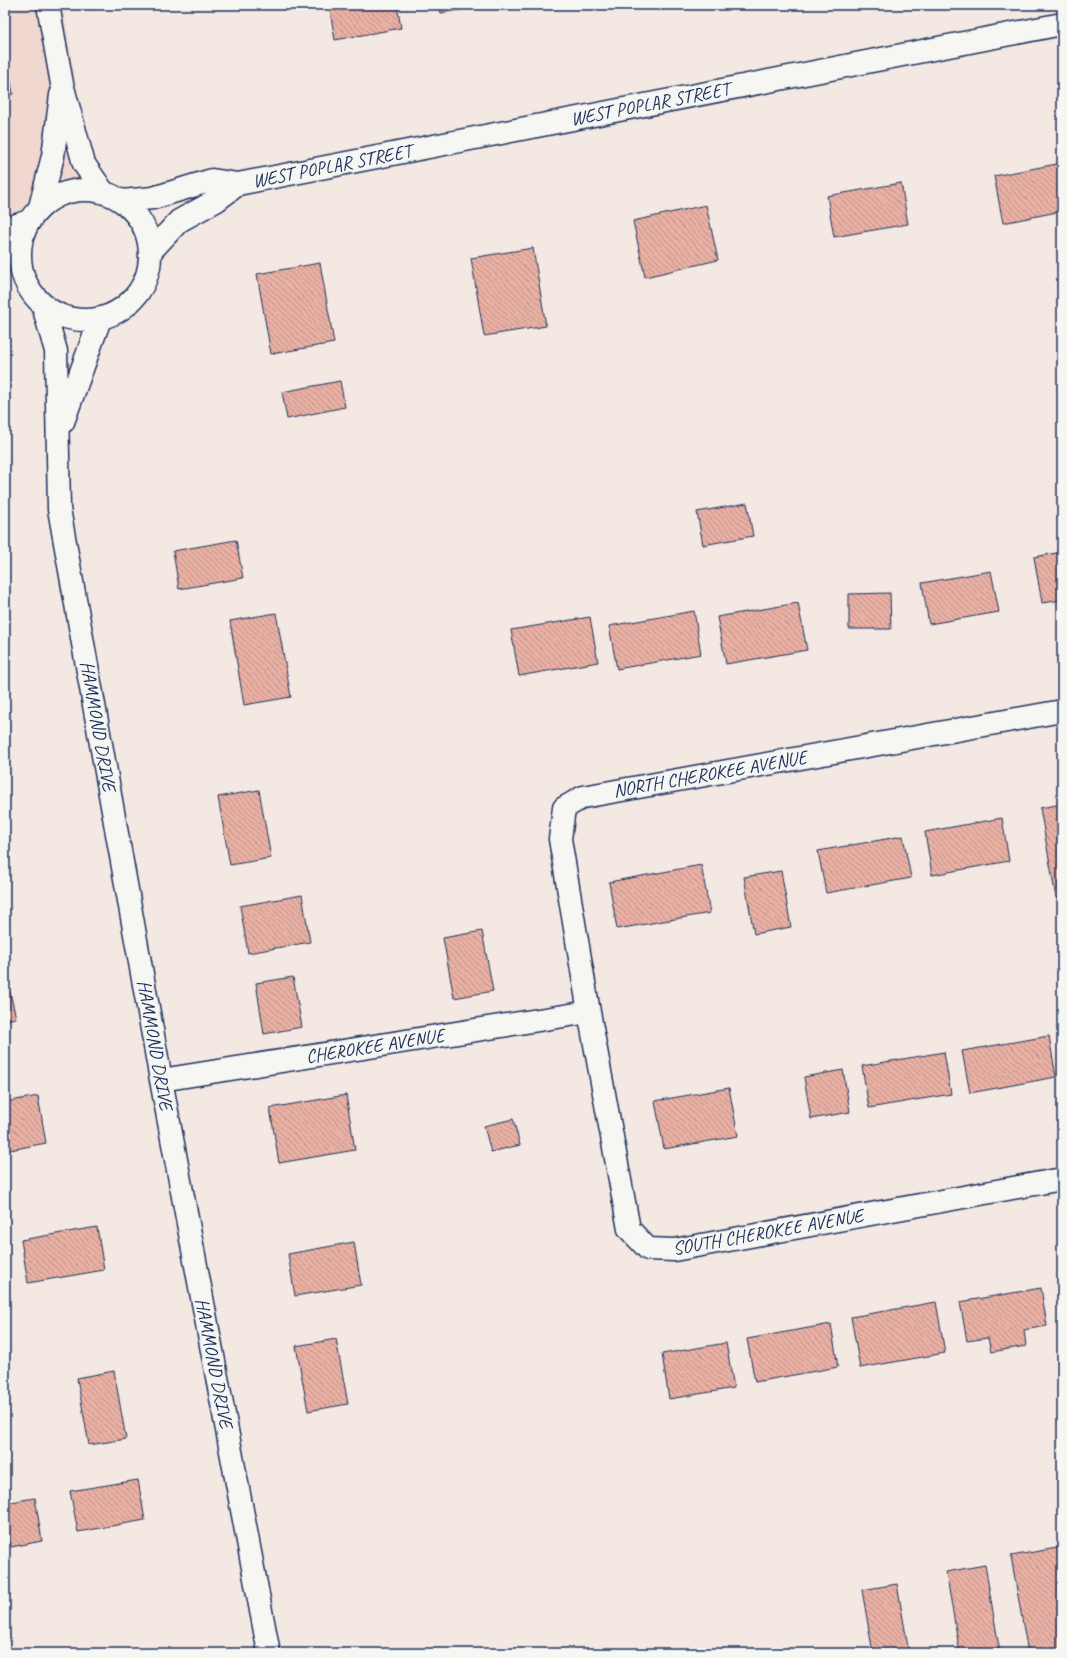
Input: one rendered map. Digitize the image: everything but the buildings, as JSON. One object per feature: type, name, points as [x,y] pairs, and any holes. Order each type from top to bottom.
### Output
[{"type":"street","points":[[48,5],[62,84],[84,164],[113,197]]},
{"type":"street","name":"WEST POPLAR STREET","points":[[113,197],[153,198],[212,180],[238,184],[1062,24]]},
{"type":"street","points":[[5,229],[34,214],[56,196],[73,190],[96,190],[113,197],[134,211],[146,230],[151,251],[148,274],[138,294],[121,310],[100,319],[77,320],[59,315],[43,306],[30,292],[13,267],[19,257],[21,238],[34,214],[53,156],[62,84]]},
{"type":"street","name":"WEST POPLAR STREET","points":[[151,251],[180,221],[217,200],[238,184]]},
{"type":"street","name":"HAMMOND DRIVE","points":[[43,306],[56,351],[59,509],[161,1080],[269,1653]]},
{"type":"street","name":"HAMMOND DRIVE","points":[[58,434],[100,319]]},
{"type":"street","name":"NORTH CHEROKEE AVENUE","points":[[589,1012],[560,839],[564,808],[583,796],[1062,711]]},
{"type":"street","name":"CHEROKEE AVENUE","points":[[161,1080],[589,1012]]},
{"type":"street","name":"SOUTH CHEROKEE AVENUE","points":[[589,1012],[629,1229],[648,1249],[674,1250],[1062,1179]]},
{"type":"shaded area","points":[[5,5],[63,5],[93,189],[5,216]]}]
